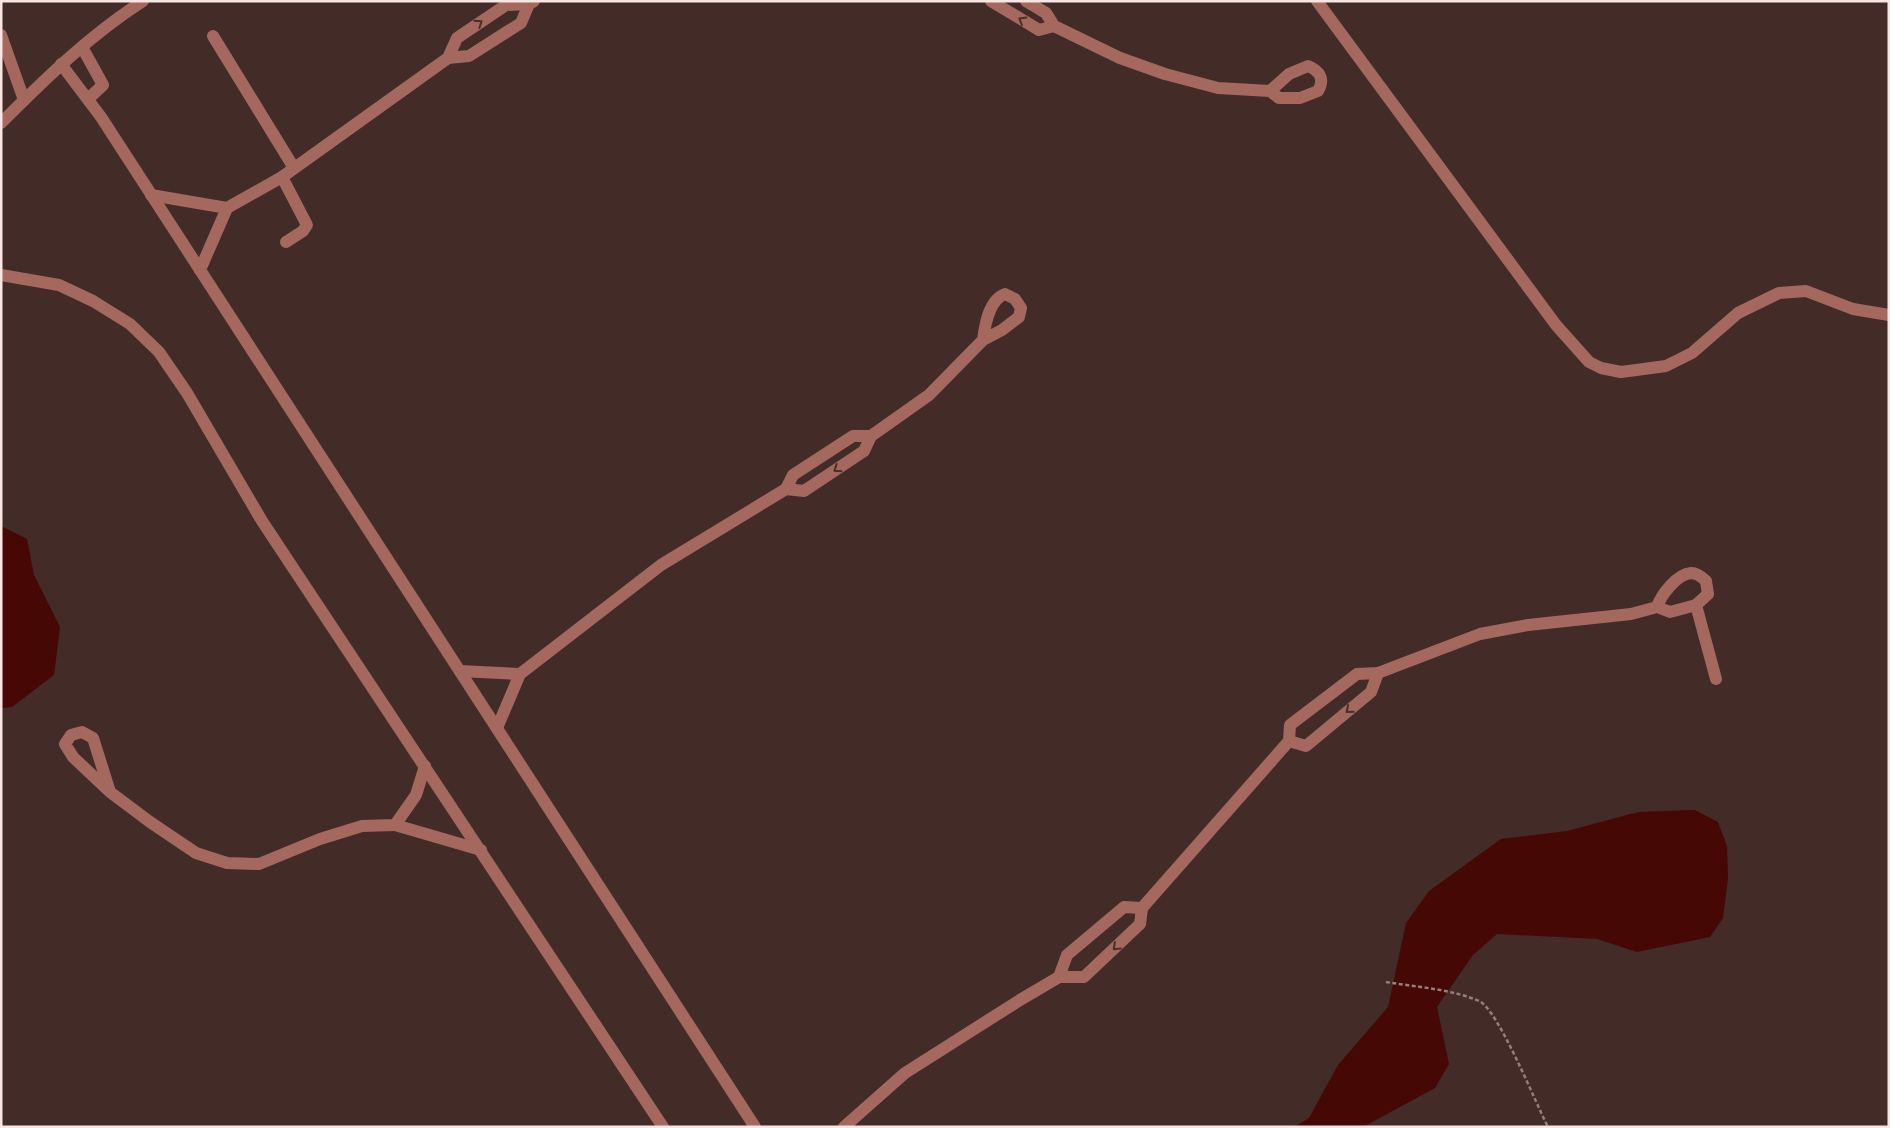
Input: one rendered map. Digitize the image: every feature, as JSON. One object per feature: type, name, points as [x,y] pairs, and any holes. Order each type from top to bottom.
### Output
[{"type":"street","points":[[1,123],[61,64],[142,1]]},
{"type":"street","points":[[991,1],[1039,30],[1054,26]]},
{"type":"street","points":[[1026,1],[1046,13],[1054,26],[1120,58],[1165,74],[1218,88],[1270,91]]},
{"type":"street","points":[[1317,1],[1556,325],[1589,362],[1601,368],[1621,372],[1666,366],[1692,353],[1738,313],[1779,293],[1806,291],[1853,309],[1889,315]]},
{"type":"street","points":[[200,270],[227,208],[282,177],[448,58],[469,56],[521,23],[532,3]]},
{"type":"street","points":[[448,58],[457,38],[506,5],[532,3]]},
{"type":"street","points":[[1,35],[24,100]]},
{"type":"street","points":[[213,36],[294,168]]},
{"type":"street","points":[[82,47],[103,85],[88,99]]},
{"type":"street","points":[[61,64],[88,99],[200,270],[755,1127]]},
{"type":"street","points":[[282,177],[307,225],[303,231],[286,242]]},
{"type":"street","points":[[150,195],[227,208]]},
{"type":"street","points":[[1,275],[59,285],[93,301],[130,324],[159,352],[187,393],[262,521],[663,1127]]},
{"type":"street","points":[[786,489],[804,491],[864,451],[871,436],[929,395],[983,340]]},
{"type":"street","points":[[497,728],[520,674],[661,565],[786,489],[793,475],[854,436],[871,436]]},
{"type":"street","points":[[844,1127],[905,1073],[1059,976],[1084,977],[1140,924],[1142,908],[1289,741],[1290,725],[1357,674],[1378,673],[1480,634],[1528,625],[1631,614],[1657,607],[1670,612],[1696,605],[1705,599],[1709,588],[1702,577],[1689,573],[1669,588],[1660,599],[1657,607]]},
{"type":"street","points":[[1696,605],[1716,679]]},
{"type":"street","points":[[460,671],[520,674]]},
{"type":"street","points":[[1289,741],[1306,746],[1371,692],[1378,673]]},
{"type":"street","points":[[395,824],[416,795],[425,766]]},
{"type":"street","points":[[110,792],[196,853],[227,863],[259,864],[320,839],[362,826],[395,824],[481,850]]},
{"type":"street","points":[[1059,976],[1067,955],[1124,907],[1142,908]]},
{"type":"path","points":[[1386,982],[1456,994],[1481,1002],[1510,1043],[1548,1127]]},
{"type":"shaded area","points":[[1,526],[27,539],[34,575],[60,627],[54,675],[12,707],[1,708]]},
{"type":"shaded area","points":[[1695,810],[1718,822],[1727,846],[1728,878],[1723,918],[1710,937],[1637,952],[1597,939],[1497,934],[1473,955],[1437,1007],[1449,1064],[1435,1088],[1363,1127],[1294,1127],[1309,1118],[1338,1065],[1388,1007],[1406,923],[1429,891],[1501,839],[1567,831],[1638,812]]}]
